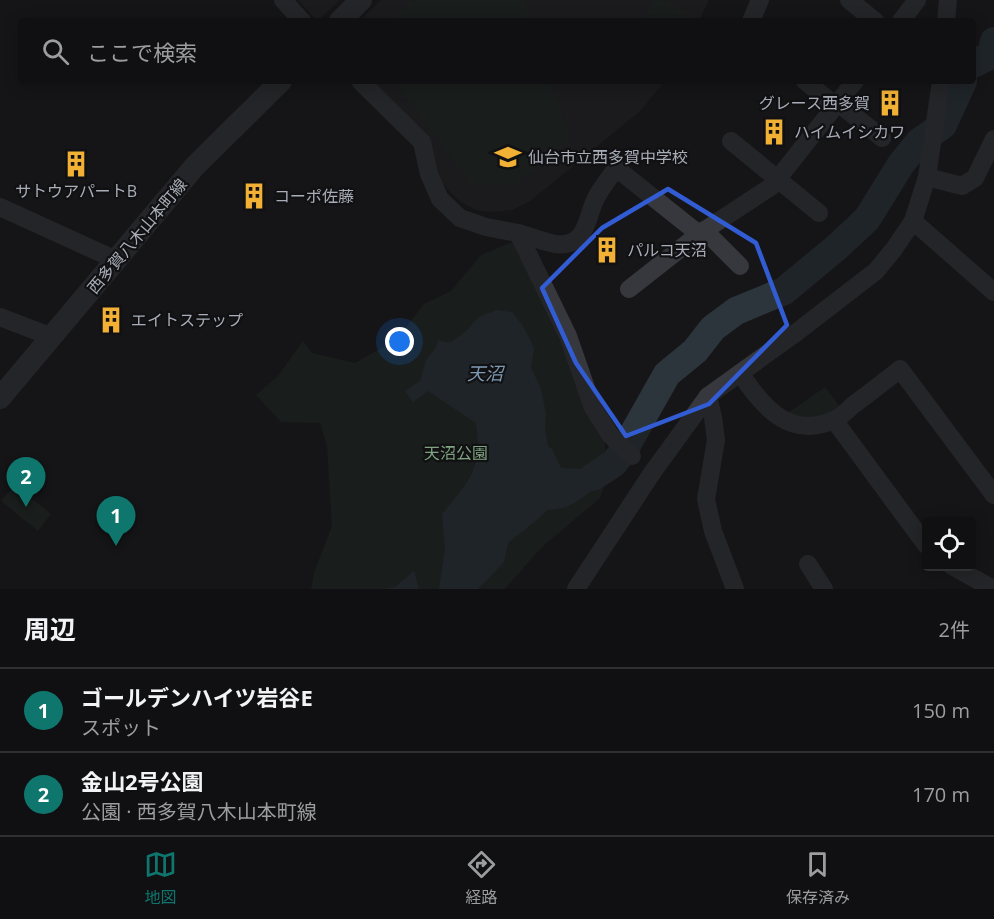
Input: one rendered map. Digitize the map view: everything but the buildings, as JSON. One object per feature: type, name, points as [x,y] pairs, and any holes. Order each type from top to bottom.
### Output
[{"type":"street","points":[[283,0],[299,18]]},
{"type":"street","points":[[342,18],[361,0]]},
{"type":"street","points":[[752,18],[760,0]]},
{"type":"street","points":[[849,0],[871,18]]},
{"type":"street","points":[[903,18],[917,0]]},
{"type":"street","points":[[946,18],[948,0]]},
{"type":"street","name":"西多賀八木山本町線","points":[[0,398],[195,166],[278,84]]},
{"type":"street","points":[[363,84],[422,142],[429,174],[440,199],[460,218],[486,227],[518,233],[555,244],[566,243],[576,239],[585,231],[595,201],[615,168],[701,232],[741,266]]},
{"type":"street","points":[[809,84],[882,138]]},
{"type":"street","points":[[629,289],[701,232],[772,186],[853,84]]},
{"type":"street","points":[[576,589],[652,473],[708,396],[876,271],[913,221],[927,177],[941,84]]},
{"type":"street","points":[[927,177],[962,186],[975,178],[994,139]]},
{"type":"street","points":[[731,141],[819,213]]},
{"type":"street","points":[[0,207],[116,260]]},
{"type":"street","points":[[913,221],[994,292]]},
{"type":"street","points":[[518,233],[568,336],[593,408],[611,436],[632,456]]},
{"type":"street","points":[[0,317],[52,337]]},
{"type":"street","points":[[740,373],[758,399],[771,412],[790,423],[814,425],[834,420],[900,369],[994,495]]},
{"type":"street","points":[[708,396],[716,440],[706,499],[713,531],[732,581],[718,589]]},
{"type":"street","points":[[834,420],[922,538]]},
{"type":"street","points":[[807,564],[824,589]]},
{"type":"street","points":[[959,571],[993,589]]},
{"type":"highlighted area","points":[[668,189],[756,243],[787,325],[709,404],[626,436],[576,363],[542,288],[602,228]]},
{"type":"shaded area","points":[[298,0],[340,0],[320,18],[314,18]]},
{"type":"shaded area","points":[[381,0],[709,0],[700,18],[362,18]]},
{"type":"shaded area","name":"仙台市立西多賀中学校","points":[[368,84],[662,84],[640,111],[530,201],[512,210],[490,212],[476,210],[461,202],[449,191]]},
{"type":"green space","points":[[414,0],[523,0],[529,18],[392,18]]},
{"type":"green space","points":[[653,0],[663,0],[692,15],[690,18],[644,18]]},
{"type":"green space","points":[[395,84],[551,84],[571,140],[516,184],[472,185]]},
{"type":"green space","name":"天沼公園","points":[[515,241],[543,289],[605,444],[608,475],[600,498],[541,548],[505,589],[311,589],[315,570],[332,526],[327,446],[320,423],[281,422],[256,395],[278,376],[303,341],[312,353],[355,363],[396,340],[424,304],[451,291],[481,255]]},
{"type":"green space","points":[[825,387],[840,407],[825,417],[796,419],[788,413]]},
{"type":"green space","points":[[15,485],[51,514],[38,531],[1,501]]},
{"type":"water","name":"天沼","points":[[496,310],[512,312],[523,326],[534,348],[531,368],[541,388],[546,414],[545,428],[548,446],[552,449],[561,468],[587,472],[594,480],[596,487],[568,506],[547,510],[508,543],[504,562],[478,589],[439,589],[445,549],[442,514],[466,484],[475,466],[478,447],[476,423],[428,391],[413,402],[405,391],[420,381],[426,360],[436,347],[438,340],[450,343],[479,317]]},
{"type":"water","points":[[414,571],[419,589],[384,589],[395,587]]},
{"type":"waterway","name":"天沼","points":[[976,62],[991,55],[994,41]]},
{"type":"waterway","name":"天沼","points":[[593,477],[614,463],[624,450],[667,374],[695,351],[713,328],[736,311],[784,291],[867,219],[901,164],[919,142],[943,125],[962,84]]},
{"type":"place","name":"グレース西多賀","points":[[890,103]]},
{"type":"place","name":"ハイムイシカワ","points":[[774,132]]},
{"type":"place","name":"仙台市立西多賀中学校","points":[[508,157]]},
{"type":"place","name":"サトウアパートB","points":[[76,164]]},
{"type":"place","name":"コーポ佐藤","points":[[254,196]]},
{"type":"place","name":"パルコ天沼","points":[[607,250]]},
{"type":"place","name":"エイトステップ","points":[[111,320]]},
{"type":"place","name":"金山2号公園","points":[[26,507]]},
{"type":"place","name":"ゴールデンハイツ岩谷E","points":[[116,546]]}]
